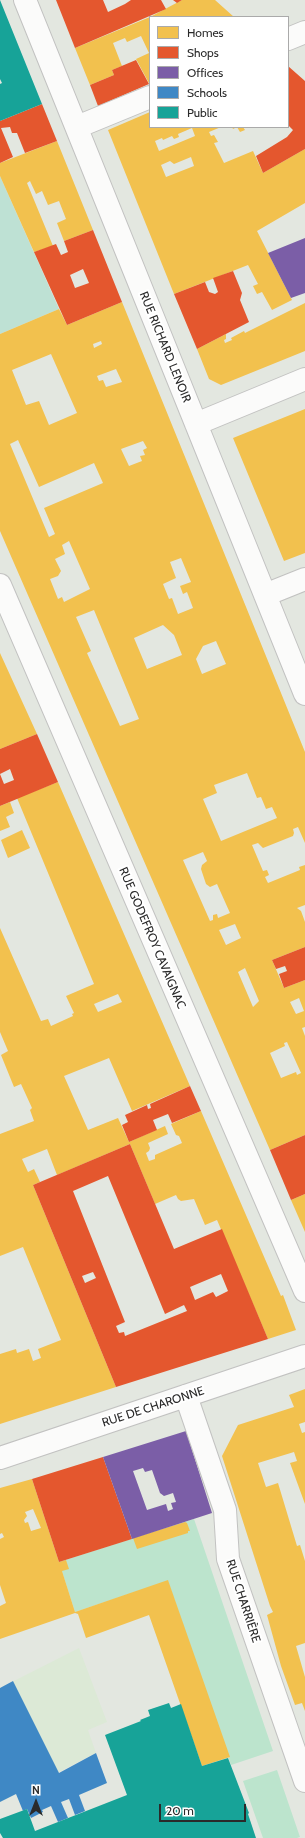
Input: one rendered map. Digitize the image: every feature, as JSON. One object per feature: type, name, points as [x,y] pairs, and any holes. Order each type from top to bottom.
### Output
[{"type":"street","name":"RUE RICHARD LENOIR","points":[[25,0],[305,694]]},
{"type":"street","points":[[289,39],[305,32]]},
{"type":"street","points":[[77,127],[149,97]]},
{"type":"street","points":[[196,424],[305,379]]},
{"type":"street","points":[[265,595],[305,579]]},
{"type":"street","name":"RUE GODEFROY CAVAIGNAC","points":[[0,585],[305,1292]]},
{"type":"street","name":"RUE DE CHARONNE","points":[[0,1458],[305,1356]]},
{"type":"street","name":"RUE CHARRIÈRE","points":[[186,1396],[225,1510],[228,1559],[305,1781]]},
{"type":"shaded area","points":[[0,176],[59,309],[0,334]]},
{"type":"shaded area","points":[[79,1648],[107,1722],[88,1730],[96,1753],[0,1802],[0,1688]]},
{"type":"green space","points":[[194,1519],[273,1751],[231,1765],[168,1581],[75,1612],[59,1562]]},
{"type":"green space","points":[[277,1770],[300,1837],[297,1838],[263,1838],[243,1781]]},
{"type":"building: Homes","points":[[182,0],[215,0],[233,16],[152,16]]},
{"type":"building: Homes","points":[[149,17],[149,53],[141,36],[127,42],[125,38],[113,43],[122,66],[112,70],[114,75],[90,85],[75,48]]},
{"type":"building: Homes","points":[[149,53],[149,83],[136,59]]},
{"type":"building: Homes","points":[[149,112],[149,128],[192,128],[219,128],[209,132],[211,136],[214,135],[218,142],[214,143],[224,163],[253,151],[263,173],[305,149],[305,203],[257,231],[292,300],[272,310],[262,292],[257,294],[253,286],[258,284],[248,265],[174,294],[108,130]],"holes":[[[192,128],[195,136],[159,151],[155,141],[162,138],[163,140],[172,136],[174,139],[179,137],[178,134]],[[191,157],[194,166],[166,177],[161,165],[170,161],[174,164]]]},
{"type":"building: Homes","points":[[238,128],[244,128],[245,130],[240,132]]},
{"type":"building: Homes","points":[[57,141],[93,230],[64,241],[57,223],[66,219],[59,201],[48,205],[42,191],[36,194],[30,181],[27,183],[53,246],[34,252],[0,176],[0,163]]},
{"type":"building: Homes","points":[[122,302],[305,752],[305,843],[298,827],[293,829],[293,836],[263,848],[258,843],[252,845],[263,871],[267,870],[269,875],[265,877],[268,883],[300,870],[299,867],[305,865],[305,905],[297,908],[301,911],[305,922],[305,947],[272,960],[284,988],[305,980],[305,1027],[302,1028],[305,1036],[305,1135],[270,1150],[0,531],[0,334],[59,309],[67,325]],"holes":[[[101,341],[102,344],[94,348],[93,344]],[[51,354],[77,413],[49,425],[39,401],[26,405],[12,370]],[[116,369],[122,382],[106,387],[103,380],[99,381],[97,376]],[[18,440],[39,487],[94,463],[103,483],[44,508],[55,534],[49,537],[10,444]],[[143,441],[147,448],[143,450],[145,455],[140,456],[142,461],[129,466],[121,449]],[[69,541],[90,589],[64,602],[62,597],[58,599],[50,579],[58,576],[61,571],[55,559],[65,554],[62,545]],[[181,558],[191,582],[180,586],[183,594],[187,592],[193,608],[178,614],[172,598],[169,599],[163,584],[176,578],[170,562]],[[94,610],[139,719],[120,726],[87,653],[91,651],[76,617]],[[163,625],[174,635],[182,655],[147,669],[134,638]],[[216,641],[226,664],[202,674],[196,659],[203,646]],[[247,773],[257,798],[261,797],[266,809],[272,807],[277,818],[221,841],[203,799],[217,793],[214,785]],[[203,852],[207,861],[202,865],[201,869],[206,884],[210,887],[217,884],[230,913],[218,918],[217,914],[213,915],[213,920],[210,921],[183,860]],[[235,924],[241,938],[226,945],[219,930]],[[245,968],[259,1001],[253,1007],[238,972]],[[299,998],[304,1011],[296,1014],[290,1002]],[[287,1042],[301,1073],[297,1075],[296,1072],[281,1078],[270,1053],[285,1046],[284,1043]]]},
{"type":"building: Homes","points":[[305,303],[305,351],[221,385],[209,379],[197,349],[226,334],[226,339],[224,340],[225,343],[232,340],[231,338],[244,331],[245,333]]},
{"type":"building: Homes","points":[[305,409],[305,553],[284,561],[233,438]]},
{"type":"building: Homes","points":[[0,653],[37,734],[0,749]]},
{"type":"building: Homes","points":[[58,782],[190,1086],[132,1111],[109,1058],[64,1076],[88,1130],[118,1118],[129,1142],[165,1126],[168,1134],[148,1143],[150,1148],[146,1153],[149,1161],[155,1159],[155,1155],[182,1143],[171,1124],[201,1111],[281,1296],[283,1295],[296,1330],[268,1339],[217,1220],[205,1225],[194,1199],[181,1201],[176,1195],[155,1204],[130,1144],[57,1175],[47,1149],[22,1159],[28,1172],[34,1169],[40,1182],[33,1185],[116,1387],[0,1424],[0,1354],[16,1349],[17,1353],[29,1349],[33,1361],[41,1358],[38,1349],[61,1340],[23,1247],[0,1256],[0,1134],[34,1121],[30,1110],[32,1108],[21,1084],[14,1087],[1,1055],[8,1051],[0,1032],[0,928],[41,1021],[48,1019],[51,1026],[73,1016],[72,1014],[74,1013],[66,996],[94,984],[17,798]],"holes":[[[118,994],[122,1002],[98,1012],[94,1004]]]},
{"type":"building: Homes","points":[[10,802],[14,813],[6,817],[10,827],[0,831],[0,806]]},
{"type":"building: Homes","points":[[22,830],[30,848],[8,858],[1,840]]},
{"type":"building: Homes","points":[[305,1194],[305,1232],[291,1200]]},
{"type":"building: Homes","points":[[305,1389],[305,1422],[299,1424],[302,1433],[305,1432],[305,1504],[290,1463],[297,1461],[294,1452],[258,1463],[266,1487],[278,1483],[297,1546],[300,1545],[305,1561],[305,1643],[296,1646],[305,1677],[305,1711],[302,1703],[295,1705],[281,1666],[267,1615],[273,1612],[222,1456],[238,1425],[294,1407],[289,1395]]},
{"type":"building: Homes","points":[[32,1479],[59,1562],[66,1560],[69,1569],[62,1571],[75,1612],[168,1580],[230,1757],[202,1766],[149,1615],[86,1638],[78,1614],[75,1613],[0,1639],[0,1606],[6,1603],[0,1585],[0,1539],[4,1537],[2,1533],[0,1534],[0,1488]],"holes":[[[33,1509],[41,1528],[31,1531],[28,1522],[25,1523],[24,1520],[27,1516],[25,1512]]]},
{"type":"building: Homes","points":[[185,1522],[187,1523],[190,1531],[188,1531],[188,1533],[137,1549],[133,1538]]},
{"type":"building: Shops","points":[[56,0],[103,0],[108,12],[131,0],[161,0],[166,9],[149,16],[75,48]]},
{"type":"building: Shops","points":[[173,0],[182,0],[177,3]]},
{"type":"building: Shops","points":[[136,60],[149,84],[98,106],[90,85],[114,75],[112,70]]},
{"type":"building: Shops","points":[[289,67],[305,81],[305,149],[263,173],[256,156],[287,137],[293,130],[289,126]]},
{"type":"building: Shops","points":[[42,104],[57,141],[25,153],[17,133],[12,133],[10,127],[1,128],[13,157],[0,163],[0,121]]},
{"type":"building: Shops","points":[[93,230],[122,302],[67,325],[34,252],[56,244],[61,255],[68,252],[64,241]],"holes":[[[83,269],[89,283],[75,288],[70,275]]]},
{"type":"building: Shops","points":[[233,271],[242,293],[240,300],[249,322],[197,349],[174,294],[205,282],[209,292],[215,294],[218,292],[213,278]]},
{"type":"building: Shops","points":[[37,734],[58,782],[0,806],[0,749]],"holes":[[[10,769],[14,780],[4,784],[0,774]]]},
{"type":"building: Shops","points":[[305,947],[305,980],[284,988],[279,974],[287,971],[285,966],[276,969],[272,960]]},
{"type":"building: Shops","points":[[190,1086],[201,1111],[172,1123],[168,1114],[153,1120],[157,1130],[129,1142],[122,1125],[128,1122],[125,1115],[147,1105],[148,1109],[151,1108],[150,1104]]},
{"type":"building: Shops","points":[[305,1135],[305,1194],[291,1200],[270,1150]]},
{"type":"building: Shops","points":[[130,1144],[174,1249],[222,1229],[268,1339],[116,1387],[33,1185]],"holes":[[[108,1176],[165,1314],[184,1305],[187,1311],[125,1336],[124,1332],[119,1333],[116,1326],[125,1322],[73,1191]],[[93,1272],[96,1278],[85,1283],[82,1276]],[[221,1274],[228,1291],[216,1297],[213,1292],[195,1300],[190,1287]]]},
{"type":"building: Shops","points":[[103,1457],[132,1539],[59,1562],[32,1479]]},
{"type":"building: Offices","points":[[305,238],[305,293],[291,298],[268,253]]},
{"type":"building: Offices","points":[[186,1431],[212,1513],[132,1539],[103,1457]],"holes":[[[143,1468],[145,1472],[152,1470],[160,1493],[164,1496],[173,1493],[176,1502],[171,1503],[173,1509],[168,1511],[166,1504],[147,1510],[133,1471]]]},
{"type":"building: Schools","points":[[13,1681],[59,1773],[96,1753],[107,1783],[79,1795],[85,1811],[75,1815],[69,1799],[61,1802],[68,1818],[58,1822],[51,1806],[42,1810],[43,1812],[31,1818],[27,1809],[23,1811],[16,1794],[0,1802],[0,1688]]},
{"type":"building: Public","points":[[0,0],[42,104],[0,121],[0,84],[2,83],[0,79]]},
{"type":"building: Public","points":[[169,1703],[171,1708],[181,1704],[202,1766],[228,1758],[249,1813],[248,1814],[256,1838],[3,1838],[0,1833],[0,1819],[27,1809],[35,1831],[127,1795],[105,1735],[141,1721],[140,1720],[150,1716],[148,1710]]}]
